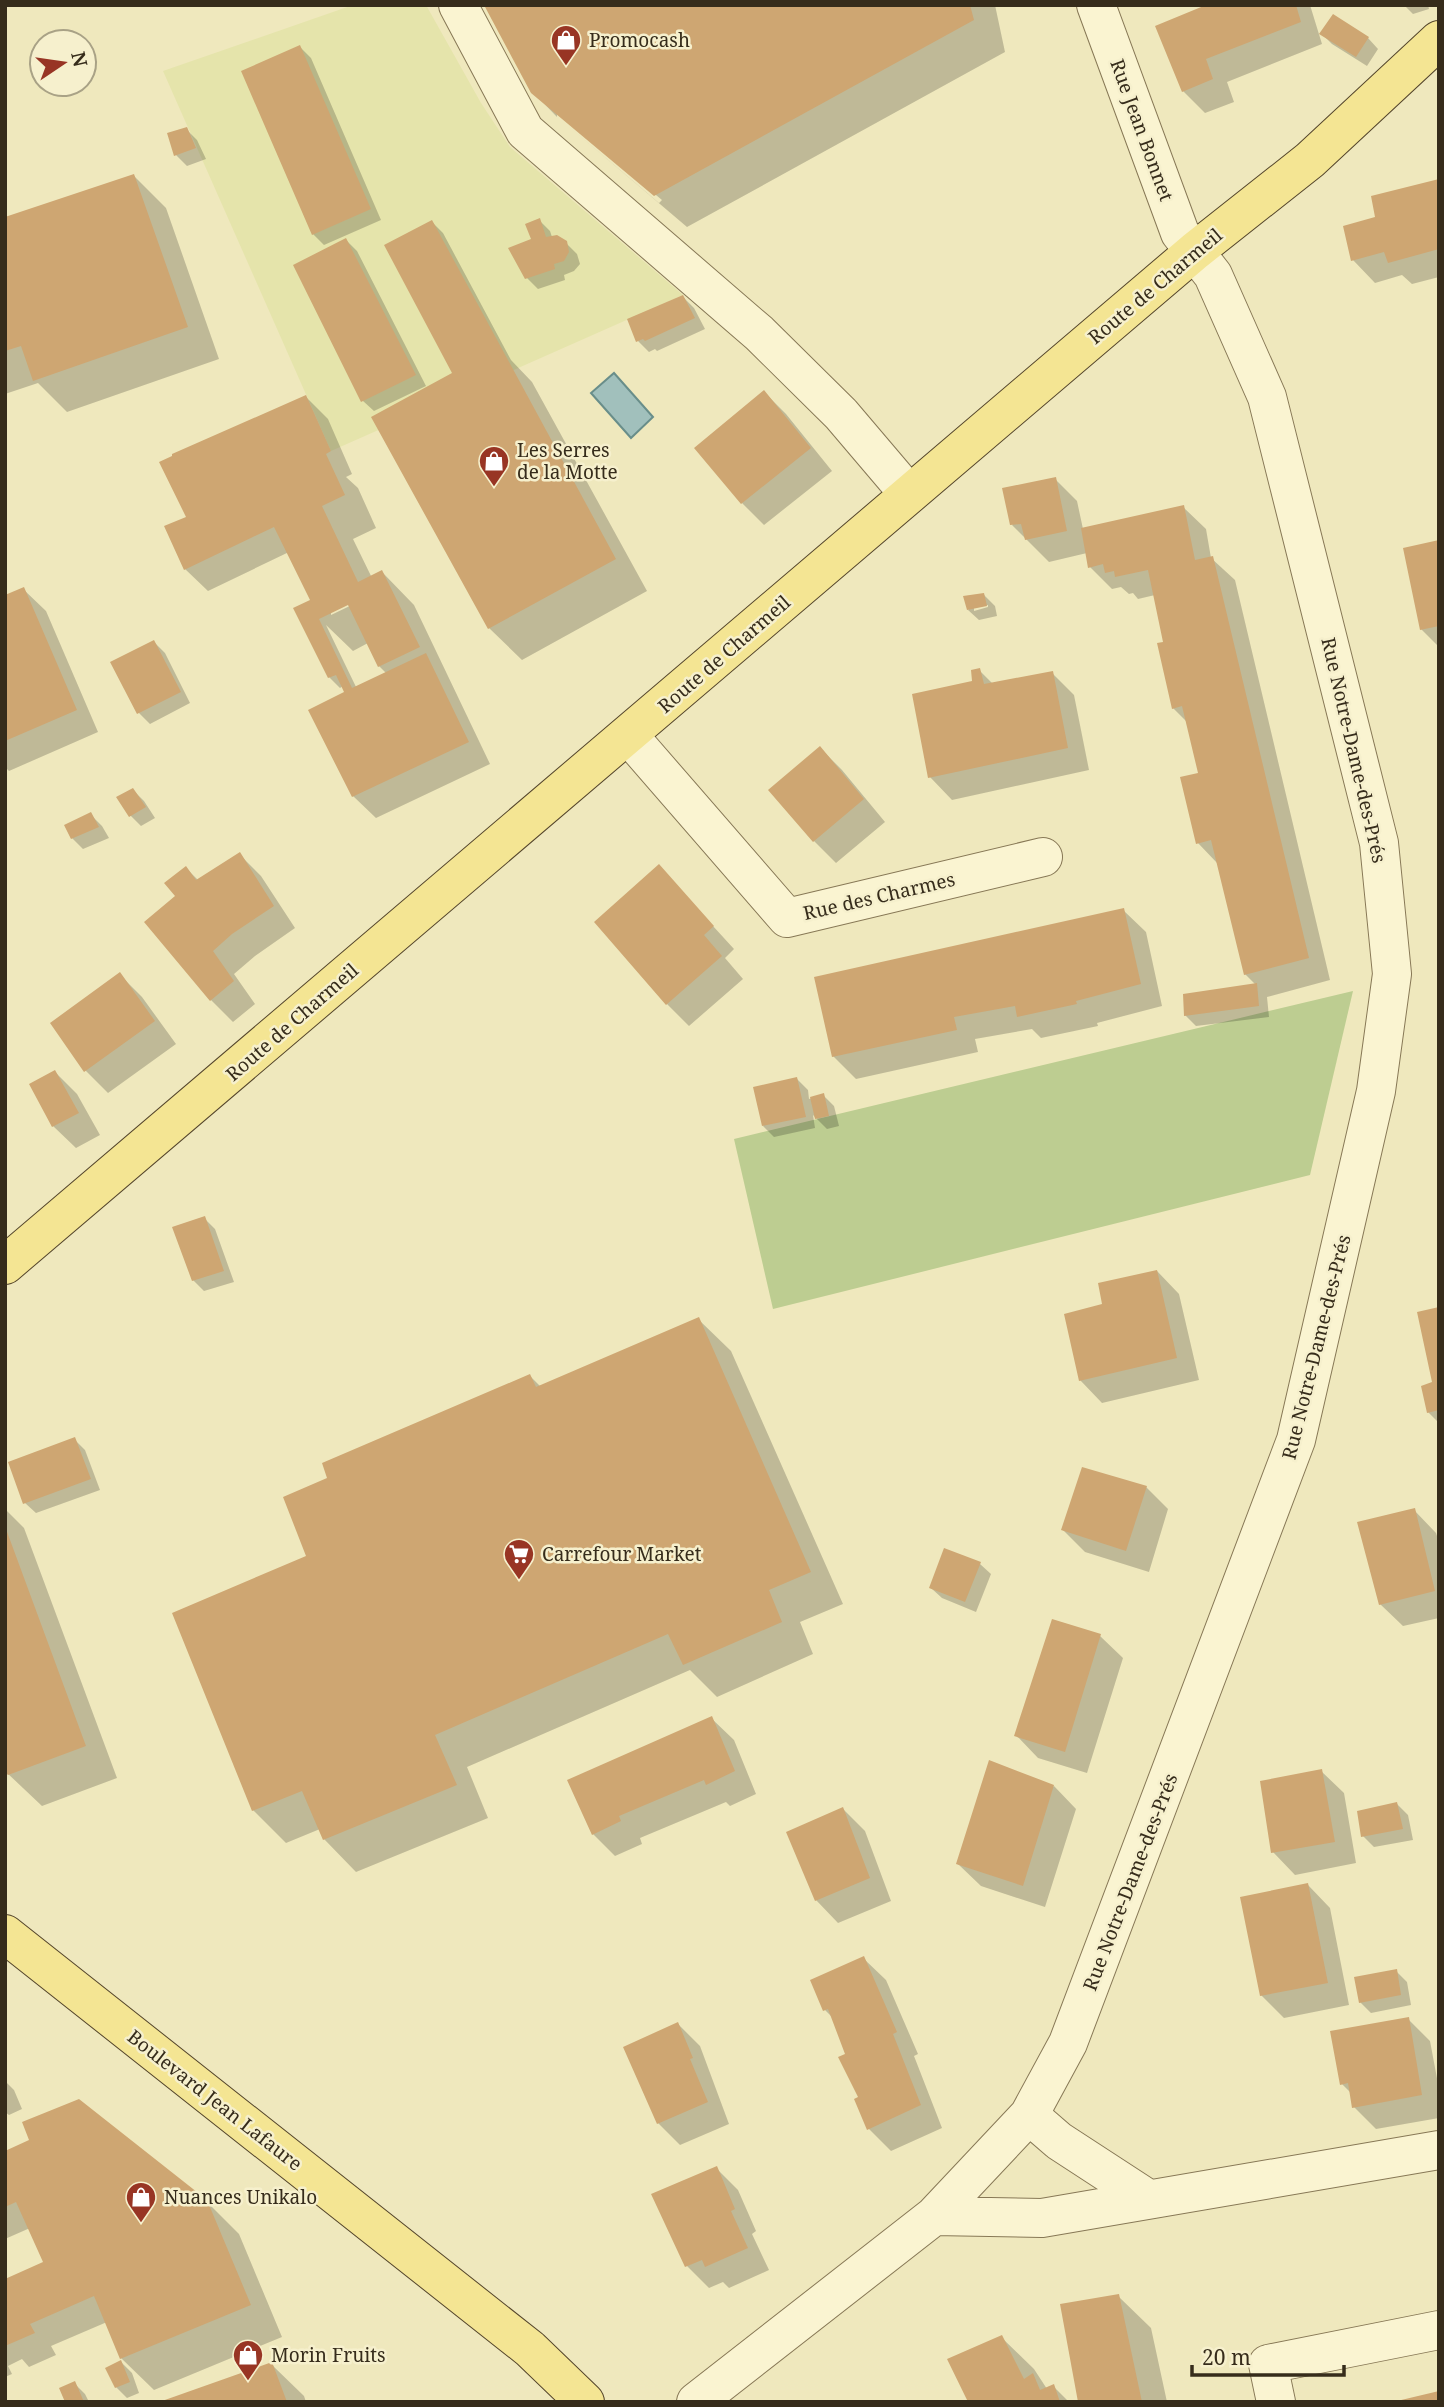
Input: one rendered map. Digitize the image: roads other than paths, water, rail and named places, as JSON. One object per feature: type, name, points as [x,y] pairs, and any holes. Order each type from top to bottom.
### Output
[{"type":"main road","name":"Route de Charmeil","points":[[5,1265],[1195,251],[1310,160],[1439,40]]},
{"type":"main road","name":"Boulevard Jean Lafaure","points":[[5,1934],[530,2349],[585,2402]]},
{"type":"street","points":[[458,5],[525,131],[759,333],[841,414],[909,494]]},
{"type":"street","name":"Rue Jean Bonnet","points":[[1096,5],[1180,233],[1195,251]]},
{"type":"street","name":"Rue Notre-Dame-des-Prés","points":[[696,2402],[934,2216],[1029,2115],[1068,2043],[1296,1440],[1377,1091],[1392,974],[1379,843],[1267,397],[1213,275],[1195,251]]},
{"type":"street","name":"Rue des Charmes","points":[[629,736],[787,918],[1043,857]]},
{"type":"street","points":[[1029,2115],[1069,2148],[1148,2199]]},
{"type":"street","points":[[934,2216],[1042,2218],[1439,2150]]},
{"type":"street","points":[[1276,2402],[1268,2364],[1439,2330]]},
{"type":"water","points":[[614,373],[653,417],[631,438],[591,393]]},
{"type":"place","name":"Promocash","points":[[566,67]]},
{"type":"place","name":"Les Serres de la Motte","points":[[494,488]]},
{"type":"place","name":"Carrefour Market","points":[[519,1581]]},
{"type":"place","name":"Nuances Unikalo","points":[[141,2224]]},
{"type":"place","name":"Morin Fruits","points":[[248,2382]]}]
